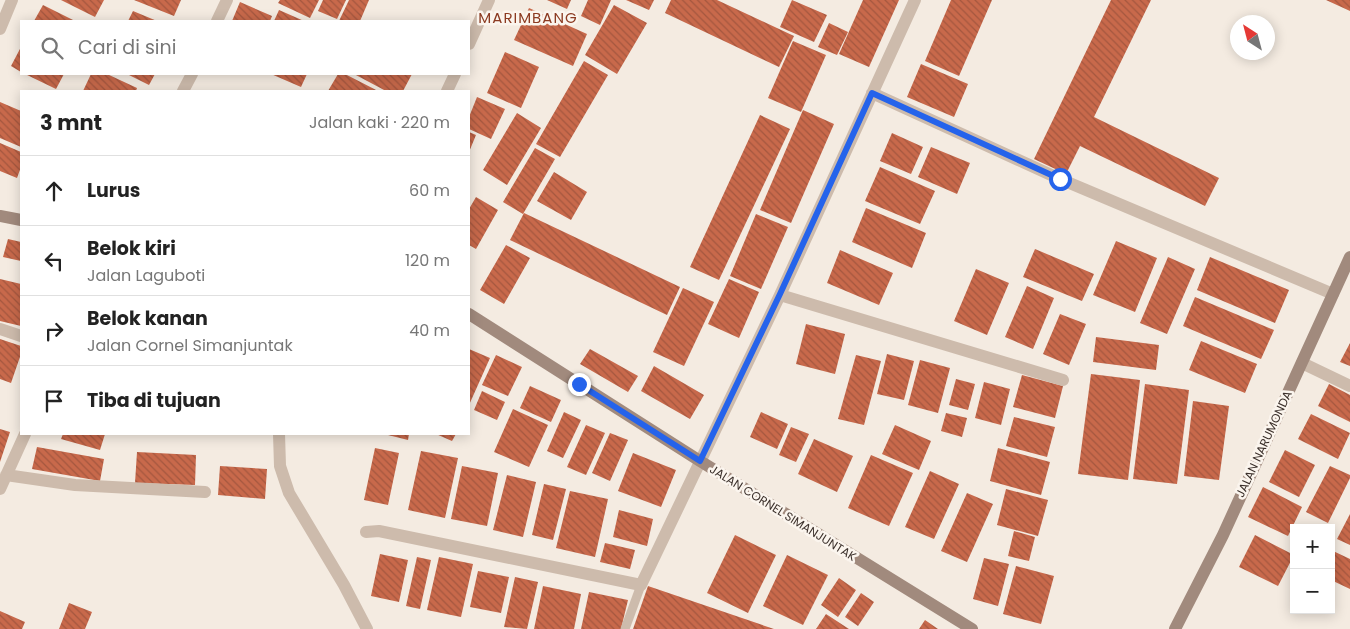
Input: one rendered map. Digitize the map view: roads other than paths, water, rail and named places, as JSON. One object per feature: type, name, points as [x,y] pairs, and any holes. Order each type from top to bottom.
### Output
[{"type":"street","points":[[0,29],[12,0]]},
{"type":"street","points":[[217,20],[227,0]]},
{"type":"street","points":[[470,42],[489,0]]},
{"type":"street","points":[[366,532],[379,531],[641,585],[780,294],[915,0]]},
{"type":"street","points":[[184,90],[191,75]]},
{"type":"street","points":[[447,90],[455,75]]},
{"type":"street","points":[[872,93],[1060,179],[1333,294]]},
{"type":"street","points":[[0,216],[20,220]]},
{"type":"street","name":"JALAN NARUMONDA","points":[[1175,629],[1223,535],[1350,257]]},
{"type":"street","points":[[780,294],[1063,380]]},
{"type":"street","name":"JALAN CORNEL SIMANJUNTAK","points":[[470,315],[700,461],[972,629]]},
{"type":"street","points":[[0,329],[20,336]]},
{"type":"street","points":[[1302,362],[1350,386]]},
{"type":"street","points":[[0,489],[25,435]]},
{"type":"street","points":[[280,435],[280,466],[289,493],[344,585],[367,629]]},
{"type":"street","points":[[6,475],[76,485],[205,492]]},
{"type":"lane","points":[[625,629],[641,585]]},
{"type":"district","name":"MARIMBANG","points":[[528,18]]}]
